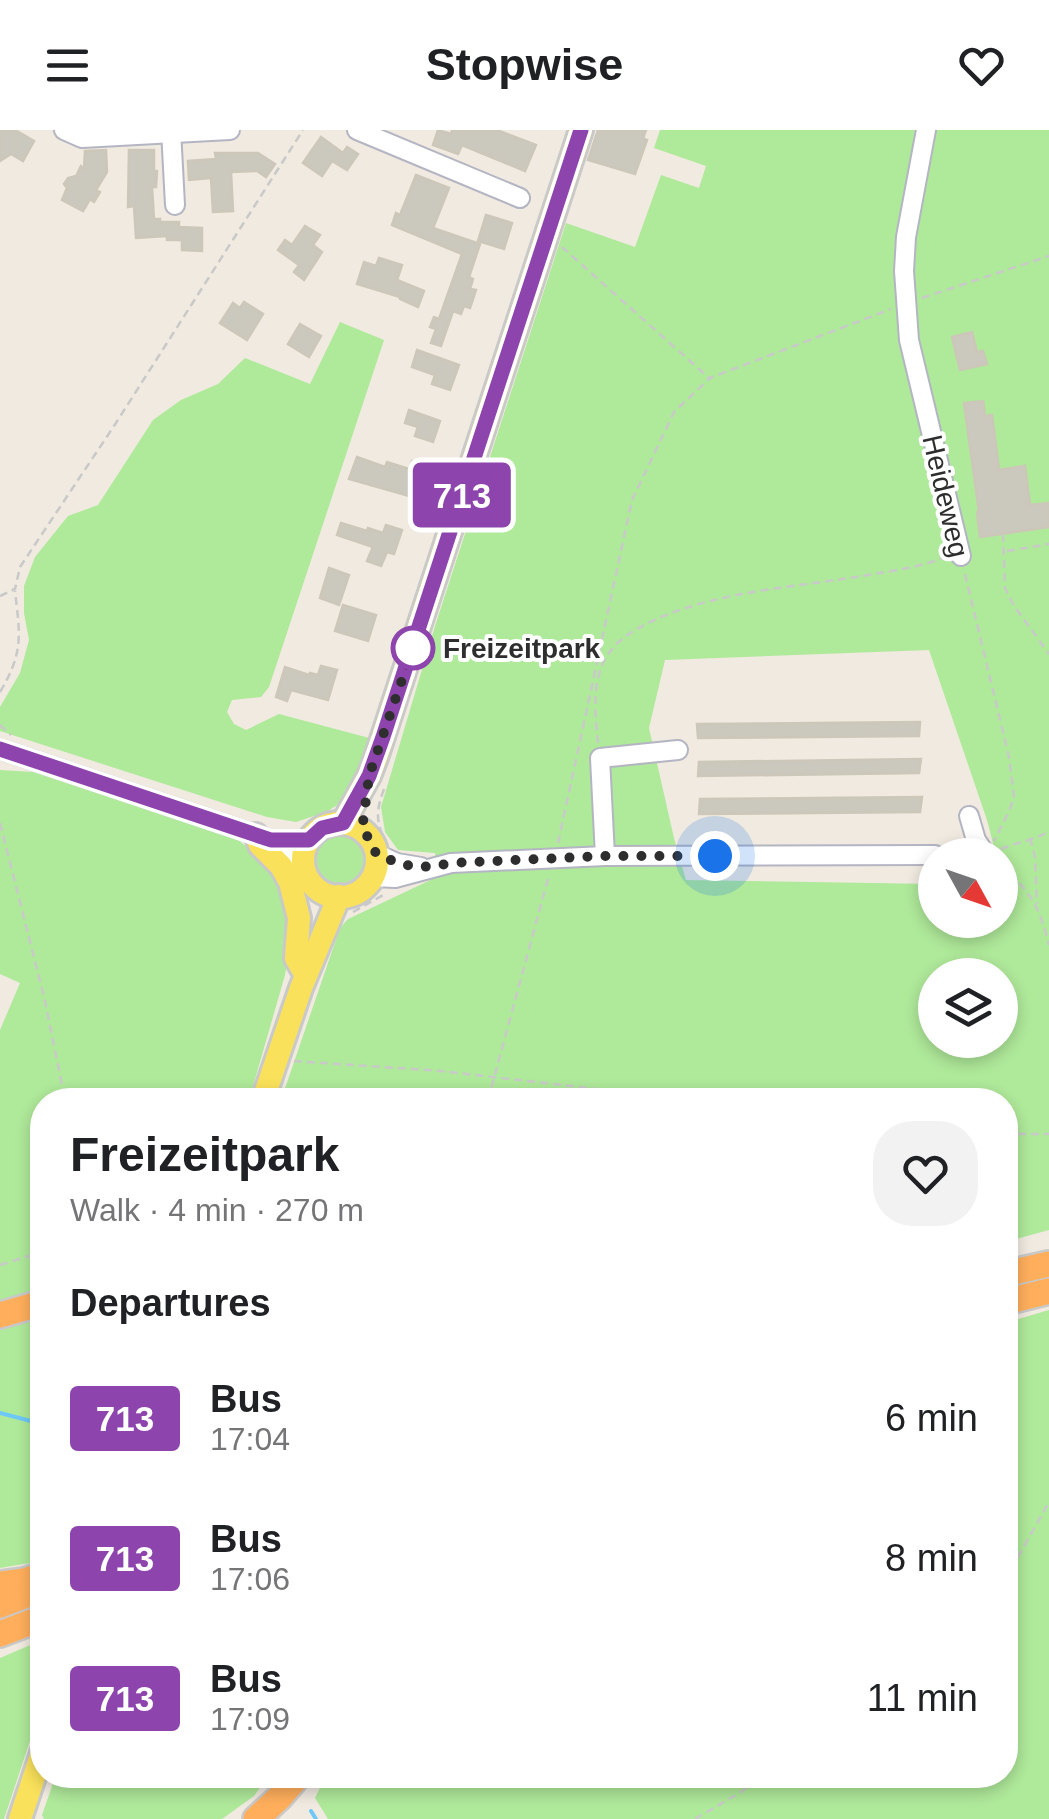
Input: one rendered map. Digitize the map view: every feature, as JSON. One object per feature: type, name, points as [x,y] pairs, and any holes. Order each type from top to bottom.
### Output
[{"type":"highway","points":[[1018,1271],[1049,1264]]},
{"type":"highway","points":[[1018,1299],[1049,1292]]},
{"type":"highway","points":[[0,1314],[30,1306]]},
{"type":"highway","points":[[0,1584],[30,1579]]},
{"type":"highway","points":[[0,1605],[30,1594]]},
{"type":"highway","points":[[0,1634],[30,1623]]},
{"type":"highway","points":[[256,1819],[288,1788]]},
{"type":"main road","points":[[348,821],[372,842],[378,858],[356,892],[329,893],[306,872],[304,843],[322,828],[348,821],[378,777],[581,130]]},
{"type":"main road","points":[[264,838],[260,844],[290,882],[299,918],[296,958],[302,980]]},
{"type":"main road","points":[[259,1088],[302,980],[329,893]]},
{"type":"main road","points":[[20,1819],[30,1788]]},
{"type":"street","points":[[64,130],[82,138],[230,130]]},
{"type":"street","points":[[357,130],[520,198]]},
{"type":"street","name":"Heideweg","points":[[926,130],[906,236],[906,303],[909,340],[960,553]]},
{"type":"street","points":[[171,131],[175,205]]},
{"type":"street","points":[[0,749],[264,838],[304,843]]},
{"type":"street","points":[[605,856],[600,758],[678,750]]},
{"type":"street","points":[[969,816],[975,838]]},
{"type":"street","points":[[378,858],[396,878],[451,863],[554,858],[918,855]]},
{"type":"path","points":[[0,692],[18,656],[15,589],[20,567],[303,130]]},
{"type":"path","points":[[557,243],[710,378]]},
{"type":"path","points":[[492,1088],[554,858],[632,500],[674,412],[710,378],[906,303],[1049,256]]},
{"type":"path","points":[[1003,534],[1006,588],[1014,606],[1049,654]]},
{"type":"path","points":[[1005,551],[1049,544]]},
{"type":"path","points":[[600,758],[598,680],[608,654],[635,629],[720,598],[895,570],[960,553]]},
{"type":"path","name":"Heideweg","points":[[960,553],[1009,756],[1014,797],[995,838]]},
{"type":"path","points":[[0,596],[15,589]]},
{"type":"path","points":[[0,725],[20,743]]},
{"type":"path","points":[[378,777],[378,858]]},
{"type":"path","points":[[304,843],[348,821]]},
{"type":"path","points":[[0,823],[45,1000],[63,1088]]},
{"type":"path","points":[[1018,843],[1049,831]]},
{"type":"path","points":[[1043,836],[1049,843]]},
{"type":"path","points":[[1030,838],[1035,857],[1037,906],[1049,945]]},
{"type":"path","points":[[1018,880],[1037,906]]},
{"type":"path","points":[[291,1060],[585,1088]]},
{"type":"path","points":[[1018,1134],[1049,1134]]},
{"type":"path","points":[[0,1265],[30,1256]]},
{"type":"path","points":[[1018,1557],[1049,1502]]},
{"type":"path","points":[[695,1819],[745,1788]]},
{"type":"green space","points":[[660,130],[1049,130],[1049,1230],[1018,1238],[1018,1088],[285,1088],[340,928],[348,919],[437,877],[435,853],[398,850],[385,832],[381,807],[435,626],[566,223],[635,247],[661,175],[699,188],[706,166],[654,148]],"holes":[[[929,650],[992,838],[1018,838],[1018,938],[918,938],[918,884],[686,880],[649,728],[665,660]]]},
{"type":"green space","points":[[340,322],[384,340],[269,687],[261,697],[232,700],[227,712],[234,724],[246,730],[279,714],[373,739],[347,799],[326,812],[296,822],[267,817],[0,731],[0,707],[20,673],[29,640],[24,586],[35,557],[68,516],[98,505],[153,420],[181,400],[218,384],[245,358],[310,384]]},
{"type":"green space","points":[[0,770],[33,772],[238,840],[262,859],[286,893],[292,939],[252,1088],[30,1088],[30,1292],[0,1302],[0,1030],[20,983],[0,974]]},
{"type":"green space","points":[[340,831],[360,840],[369,860],[360,880],[340,889],[320,880],[311,860],[320,840]]},
{"type":"green space","points":[[1049,1310],[1049,1819],[328,1819],[315,1798],[320,1788],[1018,1788],[1018,1319]]},
{"type":"green space","points":[[30,1320],[30,1563],[0,1568],[0,1329]]},
{"type":"green space","points":[[30,1645],[30,1741],[4,1819],[0,1819],[0,1658]]},
{"type":"green space","points":[[51,1788],[260,1788],[222,1819],[44,1819]]},
{"type":"building","points":[[0,130],[15,130],[34,141],[23,161],[11,154],[0,161]]},
{"type":"building","points":[[438,130],[451,134],[452,130],[497,130],[536,145],[525,171],[462,145],[458,154],[433,145]]},
{"type":"building","points":[[598,130],[646,130],[643,138],[647,140],[635,174],[588,160]]},
{"type":"building","points":[[321,137],[343,153],[347,147],[358,154],[347,170],[332,161],[322,176],[303,163]]},
{"type":"building","points":[[106,150],[107,172],[94,202],[90,199],[83,211],[62,200],[68,178],[76,176],[81,166],[84,169],[85,151]]},
{"type":"building","points":[[129,150],[154,150],[154,219],[179,222],[179,227],[202,228],[202,251],[182,250],[182,240],[167,240],[167,236],[136,238],[134,206],[128,207]]},
{"type":"building","points":[[215,153],[258,153],[275,164],[266,177],[257,171],[231,172],[233,211],[213,212],[211,178],[189,180],[188,161],[216,159]]},
{"type":"building","points":[[416,175],[449,188],[433,228],[480,244],[469,277],[473,279],[470,289],[476,290],[470,308],[464,306],[461,314],[453,311],[441,346],[431,343],[436,329],[430,327],[434,317],[439,319],[462,254],[392,225]]},
{"type":"building","points":[[486,215],[512,223],[504,249],[478,241]]},
{"type":"building","points":[[305,226],[320,235],[313,245],[322,252],[304,280],[294,272],[299,265],[278,250],[285,240],[292,245]]},
{"type":"building","points":[[379,258],[402,265],[397,280],[424,291],[418,307],[400,297],[357,284],[364,262],[376,266]]},
{"type":"building","points":[[244,302],[263,314],[247,340],[220,323],[233,303],[240,308]]},
{"type":"building","points":[[300,324],[321,336],[309,357],[288,344]]},
{"type":"building","points":[[972,332],[977,352],[983,351],[987,364],[960,370],[952,337]]},
{"type":"building","points":[[417,350],[459,365],[450,390],[432,384],[435,375],[412,367]]},
{"type":"building","points":[[983,401],[985,416],[992,415],[999,470],[1025,466],[1030,505],[1049,503],[1049,527],[980,537],[964,403]]},
{"type":"building","points":[[409,410],[440,421],[433,442],[415,436],[418,427],[405,423]]},
{"type":"building","points":[[357,457],[385,467],[387,462],[409,469],[412,461],[426,465],[416,498],[349,479]]},
{"type":"building","points":[[341,523],[383,533],[386,525],[402,530],[394,554],[387,552],[381,566],[367,561],[373,547],[337,535]]},
{"type":"building","points":[[329,568],[349,575],[339,605],[320,598]]},
{"type":"building","points":[[343,605],[376,615],[368,641],[335,631]]},
{"type":"building","points":[[321,666],[337,670],[328,700],[291,690],[287,701],[276,697],[285,667],[318,675]]},
{"type":"building","points":[[920,722],[919,736],[698,738],[697,724]]},
{"type":"building","points":[[921,759],[919,773],[698,776],[699,762]]},
{"type":"building","points":[[922,797],[920,812],[699,814],[700,799]]},
{"type":"waterway","points":[[0,1413],[30,1421]]},
{"type":"waterway","points":[[311,1811],[316,1819]]},
{"type":"bus line","name":"713","points":[[0,749],[271,840],[309,840],[322,828],[343,823],[369,776],[383,737],[581,130]]},
{"type":"place","name":"Freizeitpark","points":[[413,648]]},
{"type":"route","points":[[413,648],[369,776],[362,830],[376,854],[397,863],[426,868],[451,863],[605,856],[715,856]]}]
